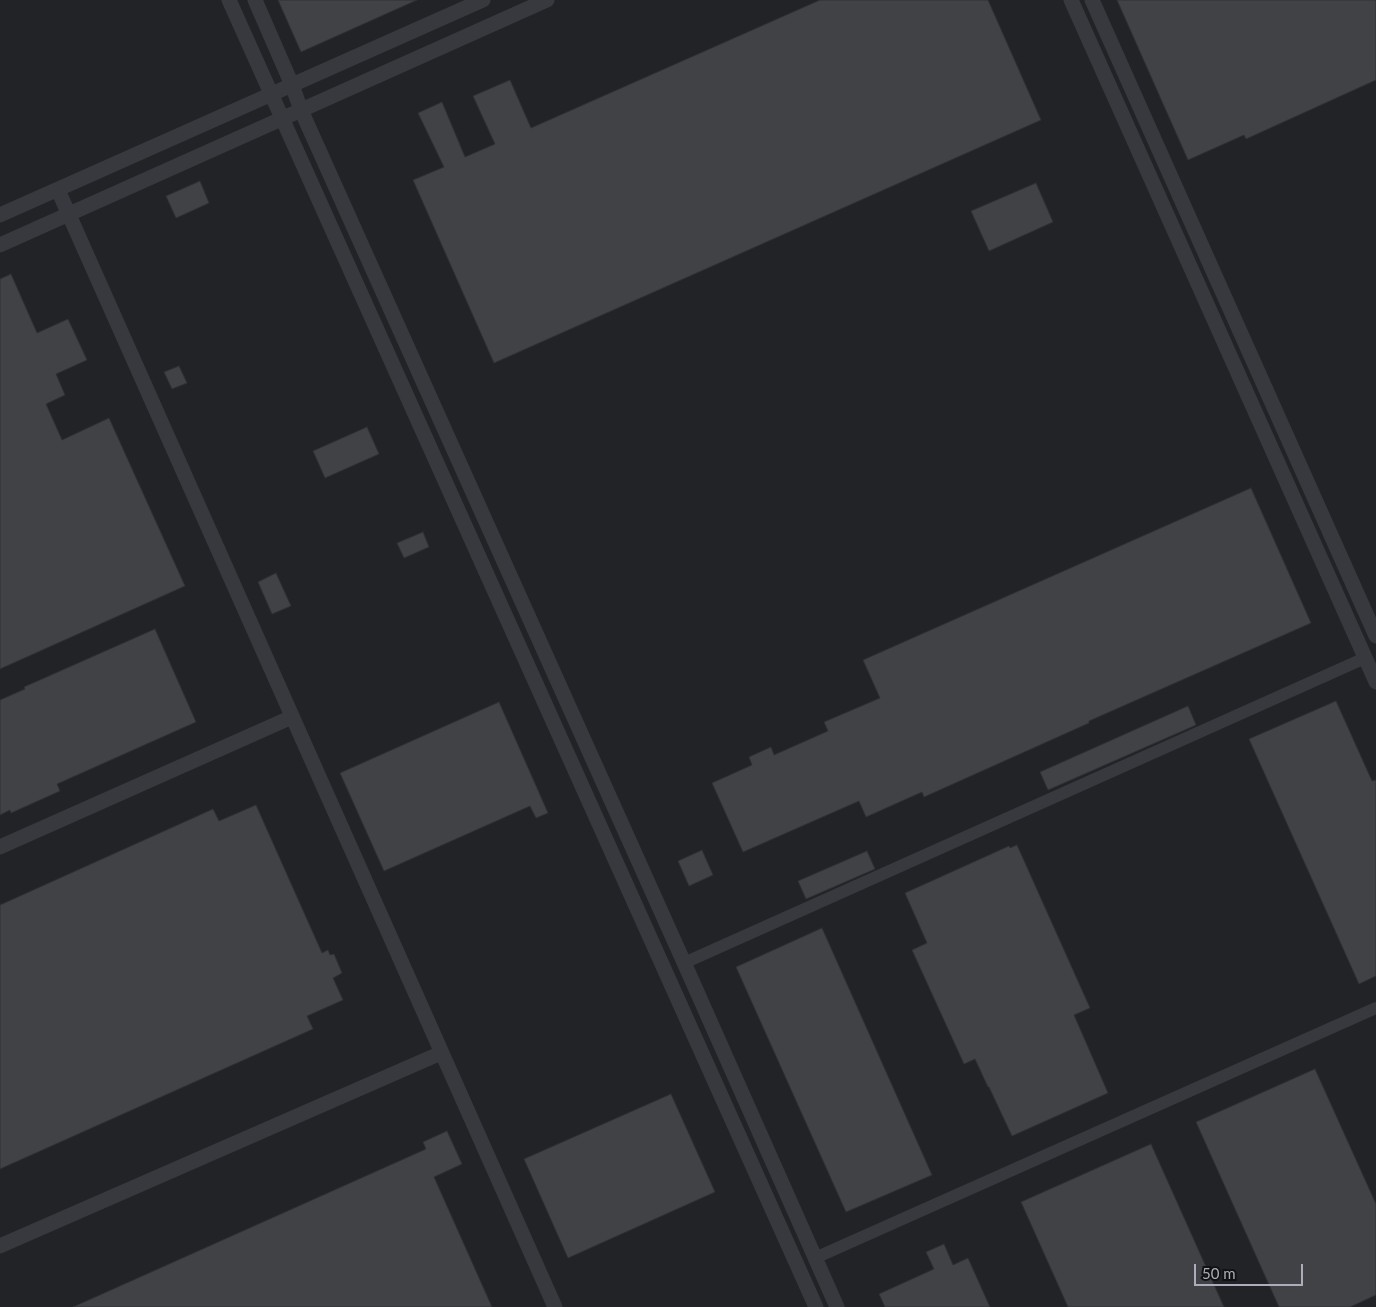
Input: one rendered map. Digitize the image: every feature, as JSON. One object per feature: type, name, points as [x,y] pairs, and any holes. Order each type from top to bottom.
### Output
[{"type":"street","points":[[229,0],[816,1307]]},
{"type":"street","points":[[255,0],[301,110],[837,1307]]},
{"type":"street","points":[[0,216],[483,0]]},
{"type":"street","points":[[0,245],[547,0]]},
{"type":"street","points":[[1070,0],[1371,655],[1376,682]]},
{"type":"street","points":[[1092,0],[1376,636]]},
{"type":"street","points":[[58,190],[555,1307]]},
{"type":"street","points":[[665,972],[1371,655]]},
{"type":"street","points":[[0,847],[292,717]]},
{"type":"street","points":[[797,1266],[1376,1008]]},
{"type":"street","points":[[0,1246],[441,1052]]},
{"type":"shaded area","points":[[0,0],[1376,0],[1376,1307],[0,1307]]},
{"type":"building","points":[[278,0],[417,0],[301,52]]},
{"type":"building","points":[[820,0],[988,0],[1041,120],[494,363],[413,180],[444,167],[418,113],[442,102],[465,157],[495,144],[473,96],[510,80],[531,128]]},
{"type":"building","points":[[1117,0],[1376,0],[1376,80],[1246,139],[1244,135],[1188,160]]},
{"type":"building","points":[[200,181],[209,203],[176,218],[166,196]]},
{"type":"building","points":[[1036,183],[1053,222],[989,251],[971,211]]},
{"type":"building","points":[[11,274],[37,333],[68,319],[87,360],[56,374],[65,395],[46,404],[62,440],[109,418],[185,586],[0,669],[0,279]]},
{"type":"building","points":[[179,366],[187,383],[172,389],[164,372]]},
{"type":"building","points":[[367,427],[379,454],[325,478],[313,451]]},
{"type":"building","points":[[1251,488],[1311,623],[1089,721],[1089,723],[924,797],[922,792],[866,817],[859,801],[743,852],[712,783],[752,765],[749,757],[771,747],[774,755],[828,731],[824,722],[880,698],[863,660]]},
{"type":"building","points":[[423,532],[429,547],[404,558],[397,543]]},
{"type":"building","points":[[276,573],[291,606],[272,614],[258,582]]},
{"type":"building","points":[[155,629],[196,722],[57,784],[60,791],[11,813],[10,810],[0,815],[0,700],[25,689],[24,687]]},
{"type":"building","points":[[1336,701],[1372,781],[1376,780],[1376,976],[1359,984],[1249,739]]},
{"type":"building","points":[[499,702],[548,813],[536,818],[530,806],[384,871],[340,773]]},
{"type":"building","points":[[1188,706],[1196,725],[1048,790],[1040,772]]},
{"type":"building","points":[[256,805],[322,953],[328,950],[330,955],[334,954],[342,973],[333,978],[343,1000],[307,1016],[313,1029],[0,1169],[0,905],[213,809],[219,821]]},
{"type":"building","points":[[1017,845],[1090,1008],[1074,1015],[1108,1093],[1012,1136],[975,1059],[964,1064],[912,950],[927,943],[905,893],[1009,846],[1010,848]]},
{"type":"building","points":[[702,850],[713,875],[689,886],[678,861]]},
{"type":"building","points":[[867,851],[875,869],[806,899],[798,881]]},
{"type":"building","points":[[822,928],[932,1175],[846,1212],[736,967]]},
{"type":"building","points":[[1315,1069],[1376,1204],[1376,1295],[1350,1307],[1279,1307],[1196,1122]]},
{"type":"building","points":[[671,1094],[715,1192],[568,1258],[524,1159]]},
{"type":"building","points":[[447,1131],[462,1164],[434,1177],[492,1307],[73,1307],[426,1149],[423,1142]]},
{"type":"building","points":[[1151,1144],[1224,1307],[1068,1307],[1021,1202]]},
{"type":"building","points":[[944,1244],[953,1265],[968,1258],[990,1307],[885,1307],[879,1294],[934,1269],[926,1252]]}]
